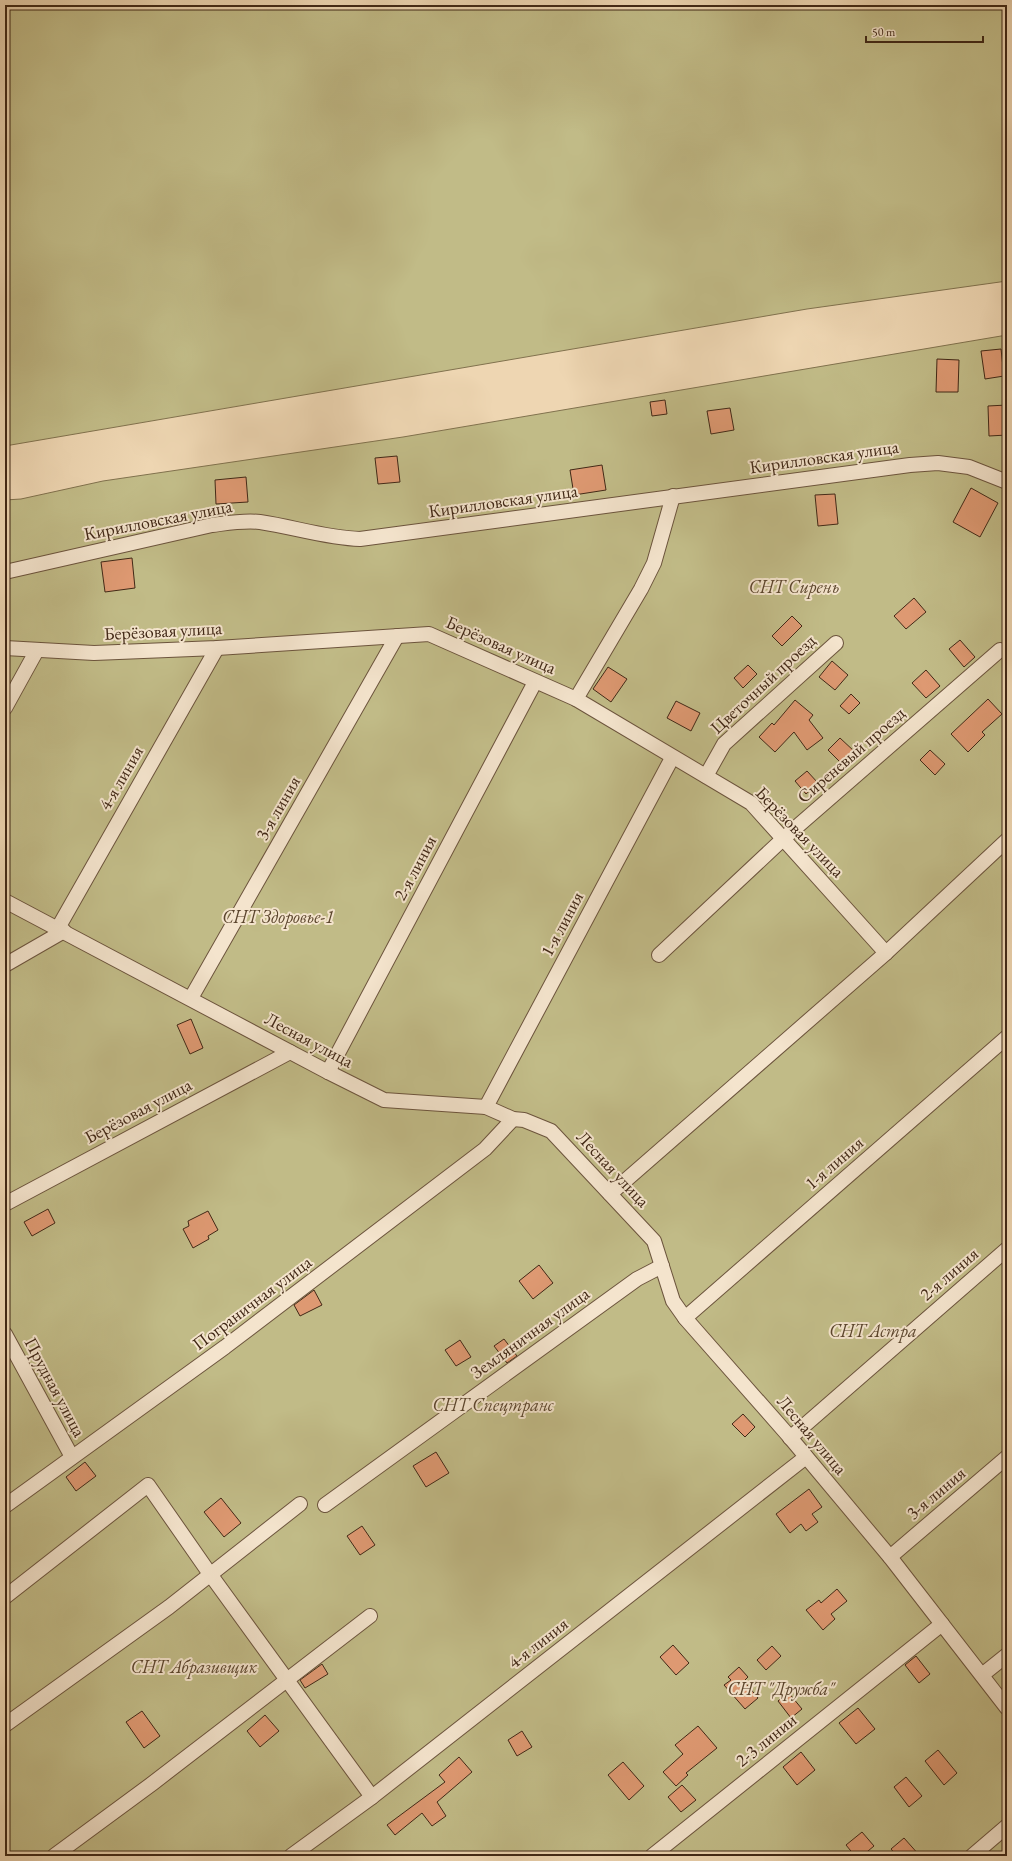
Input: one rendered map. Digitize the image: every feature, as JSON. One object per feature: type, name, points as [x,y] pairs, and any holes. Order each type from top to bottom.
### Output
[{"type":"street","name":"Кирилловская улица","points":[[5,572],[212,525],[233,522],[260,522],[340,539],[360,539],[910,465],[938,463],[969,467],[1007,482]]},
{"type":"street","points":[[576,699],[642,589],[654,563],[673,496]]},
{"type":"street","name":"Берёзовая улица","points":[[5,648],[94,653],[218,648],[429,634],[576,699],[672,758],[751,803],[886,953]]},
{"type":"street","name":"3-я линия","points":[[191,998],[397,636]]},
{"type":"street","name":"Цветочный проезд","points":[[706,776],[724,744],[836,642]]},
{"type":"street","name":"4-я линия","points":[[61,929],[218,648]]},
{"type":"street","points":[[5,708],[37,650]]},
{"type":"street","name":"Сиреневый проезд","points":[[659,955],[784,838],[1000,650]]},
{"type":"street","name":"2-я линия","points":[[328,1072],[535,682]]},
{"type":"street","name":"1-я линия","points":[[486,1107],[672,758]]},
{"type":"street","points":[[610,1194],[886,953],[1007,840]]},
{"type":"street","name":"Лесная улица","points":[[5,901],[61,929],[290,1052],[384,1100],[486,1107],[512,1119],[524,1120],[551,1131],[654,1241],[673,1301],[685,1318],[790,1438],[890,1557],[1007,1708]]},
{"type":"street","points":[[5,965],[61,929]]},
{"type":"street","name":"1-я линия","points":[[685,1318],[1007,1037]]},
{"type":"street","name":"Берёзовая улица","points":[[5,1204],[290,1052]]},
{"type":"street","name":"Пограничная улица","points":[[5,1506],[226,1347],[479,1154],[512,1119]]},
{"type":"street","name":"2-я линия","points":[[790,1438],[1007,1250]]},
{"type":"street","name":"Земляничная улица","points":[[325,1505],[637,1279],[662,1266]]},
{"type":"street","name":"Прудная улица","points":[[5,1334],[72,1457]]},
{"type":"street","name":"4-я линия","points":[[292,1856],[372,1796],[806,1457]]},
{"type":"street","name":"3-я линия","points":[[890,1557],[1007,1457]]},
{"type":"street","points":[[5,1597],[148,1484],[210,1574],[372,1796]]},
{"type":"street","points":[[5,1725],[169,1607],[300,1504]]},
{"type":"street","points":[[54,1856],[153,1783],[286,1679],[370,1616]]},
{"type":"street","name":"2-3 линии","points":[[652,1856],[942,1624]]},
{"type":"street","points":[[982,1674],[1007,1655]]},
{"type":"street","points":[[972,1856],[1007,1826]]},
{"type":"green space","points":[[5,5],[1007,5],[1007,281],[807,309],[5,446]]},
{"type":"green space","points":[[1007,335],[1007,1850],[999,1856],[5,1856],[5,500],[21,499],[103,481],[403,437]]},
{"type":"building","points":[[1001,349],[1004,376],[985,379],[981,351]]},
{"type":"building","points":[[937,359],[959,360],[958,392],[936,392]]},
{"type":"building","points":[[665,400],[667,414],[652,416],[650,402]]},
{"type":"building","points":[[1007,405],[1007,435],[989,436],[988,406]]},
{"type":"building","points":[[730,408],[734,430],[711,434],[707,411]]},
{"type":"building","points":[[397,456],[400,482],[378,484],[375,458]]},
{"type":"building","points":[[602,465],[606,490],[574,495],[570,470]]},
{"type":"building","points":[[246,477],[248,502],[216,504],[215,480]]},
{"type":"building","points":[[971,488],[998,503],[980,537],[953,522]]},
{"type":"building","points":[[835,494],[838,524],[818,526],[815,495]]},
{"type":"building","points":[[132,558],[135,588],[105,592],[101,562]]},
{"type":"building","points":[[914,598],[926,612],[906,629],[894,616]]},
{"type":"building","points":[[792,616],[802,626],[782,646],[772,636]]},
{"type":"building","points":[[960,640],[975,657],[964,667],[949,649]]},
{"type":"building","points":[[832,661],[848,675],[835,690],[819,677]]},
{"type":"building","points":[[748,665],[757,674],[743,688],[734,678]]},
{"type":"building","points":[[608,667],[627,679],[611,702],[593,689]]},
{"type":"building","points":[[926,670],[940,686],[926,698],[912,683]]},
{"type":"building","points":[[851,694],[860,703],[849,714],[840,706]]},
{"type":"building","points":[[988,699],[1002,714],[982,732],[985,735],[968,752],[951,734]]},
{"type":"building","points":[[795,700],[813,715],[809,720],[823,738],[807,750],[794,732],[775,752],[759,737],[772,723],[774,725]]},
{"type":"building","points":[[676,701],[700,713],[691,731],[667,718]]},
{"type":"building","points":[[840,738],[855,752],[842,764],[828,750]]},
{"type":"building","points":[[930,750],[945,764],[935,775],[920,760]]},
{"type":"building","points":[[807,771],[818,783],[806,794],[795,781]]},
{"type":"building","points":[[191,1019],[203,1048],[190,1054],[177,1025]]},
{"type":"building","points":[[48,1209],[55,1223],[32,1236],[24,1222]]},
{"type":"building","points":[[208,1211],[218,1230],[208,1236],[209,1239],[193,1248],[183,1229],[189,1226],[188,1221]]},
{"type":"building","points":[[539,1265],[553,1283],[533,1299],[519,1281]]},
{"type":"building","points":[[314,1290],[322,1305],[300,1316],[294,1305]]},
{"type":"building","points":[[504,1339],[517,1356],[507,1363],[494,1346]]},
{"type":"building","points":[[460,1340],[471,1357],[456,1366],[445,1350]]},
{"type":"building","points":[[743,1414],[755,1427],[745,1437],[732,1424]]},
{"type":"building","points":[[436,1452],[449,1473],[426,1487],[413,1466]]},
{"type":"building","points":[[85,1462],[96,1476],[76,1491],[66,1477]]},
{"type":"building","points":[[809,1489],[822,1507],[812,1514],[818,1522],[806,1531],[801,1524],[790,1533],[776,1514]]},
{"type":"building","points":[[221,1498],[241,1523],[224,1537],[204,1512]]},
{"type":"building","points":[[362,1526],[375,1545],[360,1555],[347,1536]]},
{"type":"building","points":[[837,1589],[847,1601],[831,1614],[835,1619],[823,1630],[806,1610],[819,1600],[821,1603]]},
{"type":"building","points":[[673,1645],[689,1663],[676,1675],[660,1657]]},
{"type":"building","points":[[772,1646],[781,1656],[766,1670],[757,1660]]},
{"type":"building","points":[[916,1656],[930,1674],[919,1683],[905,1665]]},
{"type":"building","points":[[322,1664],[328,1674],[305,1688],[300,1680]]},
{"type":"building","points":[[739,1667],[748,1677],[744,1681],[758,1698],[745,1709],[724,1685],[731,1680],[728,1677]]},
{"type":"building","points":[[788,1692],[802,1709],[791,1718],[778,1701]]},
{"type":"building","points":[[858,1708],[875,1729],[856,1744],[839,1723]]},
{"type":"building","points":[[142,1711],[160,1736],[144,1748],[126,1722]]},
{"type":"building","points":[[265,1715],[279,1731],[260,1747],[247,1731]]},
{"type":"building","points":[[698,1726],[717,1748],[686,1773],[688,1775],[676,1786],[663,1772],[683,1754],[675,1745]]},
{"type":"building","points":[[522,1731],[532,1747],[517,1756],[508,1740]]},
{"type":"building","points":[[938,1750],[957,1773],[944,1785],[925,1761]]},
{"type":"building","points":[[801,1752],[815,1770],[797,1785],[783,1767]]},
{"type":"building","points":[[459,1757],[472,1772],[437,1802],[446,1816],[432,1826],[422,1813],[395,1835],[387,1825],[445,1782],[439,1775]]},
{"type":"building","points":[[623,1762],[644,1786],[629,1800],[608,1775]]},
{"type":"building","points":[[906,1777],[922,1796],[909,1807],[894,1787]]},
{"type":"building","points":[[682,1785],[696,1800],[681,1812],[668,1797]]},
{"type":"building","points":[[862,1832],[874,1846],[862,1856],[855,1856],[846,1845]]},
{"type":"building","points":[[904,1838],[920,1856],[897,1856],[891,1849]]},
{"type":"park label","name":"СНТ Сирень","points":[[794,587]]},
{"type":"park label","name":"СНТ Здоровье-1","points":[[278,917]]},
{"type":"park label","name":"СНТ Астра","points":[[873,1331]]},
{"type":"park label","name":"СНТ Спецтранс","points":[[493,1405]]},
{"type":"park label","name":"СНТ Абразивщик","points":[[194,1667]]},
{"type":"park label","name":"СНТ \"Дружба\"","points":[[781,1689]]}]
